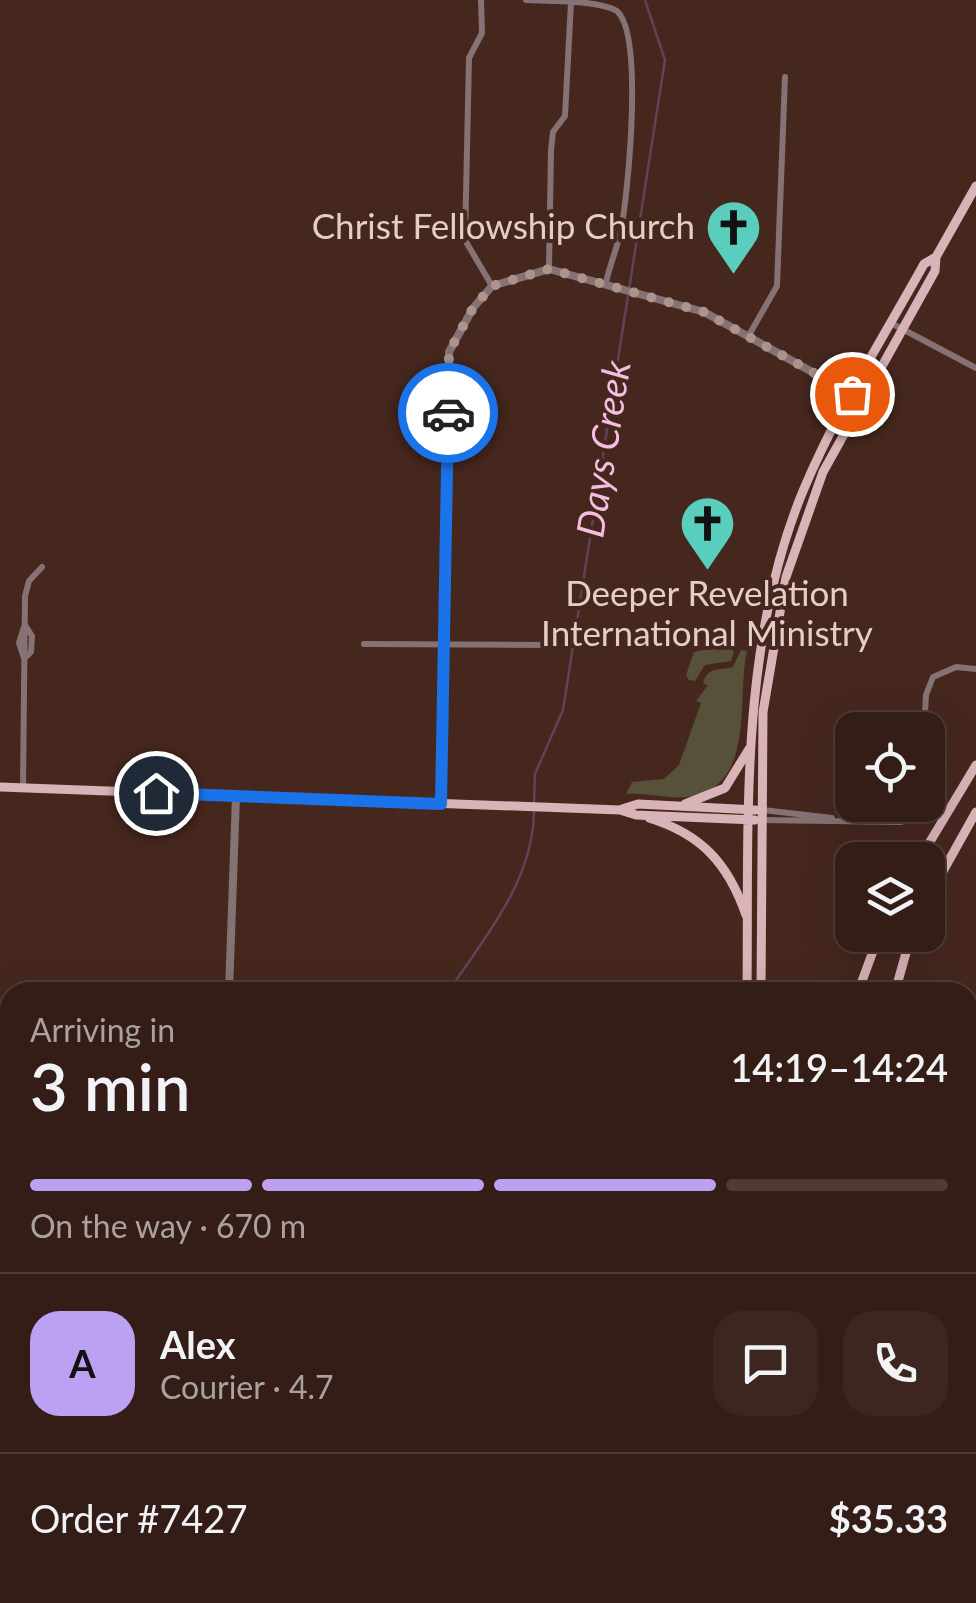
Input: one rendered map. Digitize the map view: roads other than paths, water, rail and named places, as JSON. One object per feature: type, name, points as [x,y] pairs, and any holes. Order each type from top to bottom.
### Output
[{"type":"main road","points":[[746,982],[757,815],[752,742],[780,562],[803,492],[896,325],[935,271],[936,257],[976,186]]},
{"type":"main road","points":[[759,701],[761,982]]},
{"type":"main road","points":[[677,806],[705,800],[725,788],[752,742]]},
{"type":"main road","points":[[930,842],[976,765]]},
{"type":"main road","points":[[0,787],[620,810],[687,832],[708,848],[732,879],[748,920]]},
{"type":"main road","points":[[620,810],[638,804],[757,815]]},
{"type":"main road","points":[[945,868],[976,812]]},
{"type":"main road","points":[[636,815],[757,815]]},
{"type":"main road","points":[[862,982],[873,952]]},
{"type":"main road","points":[[899,982],[907,952]]},
{"type":"street","points":[[482,0],[482,33],[469,58],[465,240],[492,286]]},
{"type":"street","points":[[526,0],[604,5],[618,12],[628,32],[631,108],[621,231],[610,284]]},
{"type":"street","points":[[549,269],[551,150],[553,132],[565,116],[571,2]]},
{"type":"street","points":[[750,335],[777,286],[785,77]]},
{"type":"street","points":[[441,804],[449,352],[473,308],[492,286],[549,269],[704,312],[856,397]]},
{"type":"street","points":[[896,325],[976,368]]},
{"type":"street","points":[[23,788],[24,659],[19,644],[25,625],[26,588],[42,567]]},
{"type":"street","points":[[364,644],[548,645]]},
{"type":"street","points":[[925,712],[927,688],[939,673],[956,666],[976,669]]},
{"type":"street","points":[[229,982],[236,796]]},
{"type":"street","points":[[757,815],[835,818]]},
{"type":"waterway","name":"Days Creek","points":[[534,804],[535,774],[563,710],[665,60],[645,0]]},
{"type":"waterway","name":"Days Creek","points":[[455,982],[516,885],[532,837],[534,812]]},
{"type":"place","name":"Christ Fellowship Church","points":[[734,276]]},
{"type":"place","name":"Deeper Revelation International Ministry","points":[[707,572]]}]
